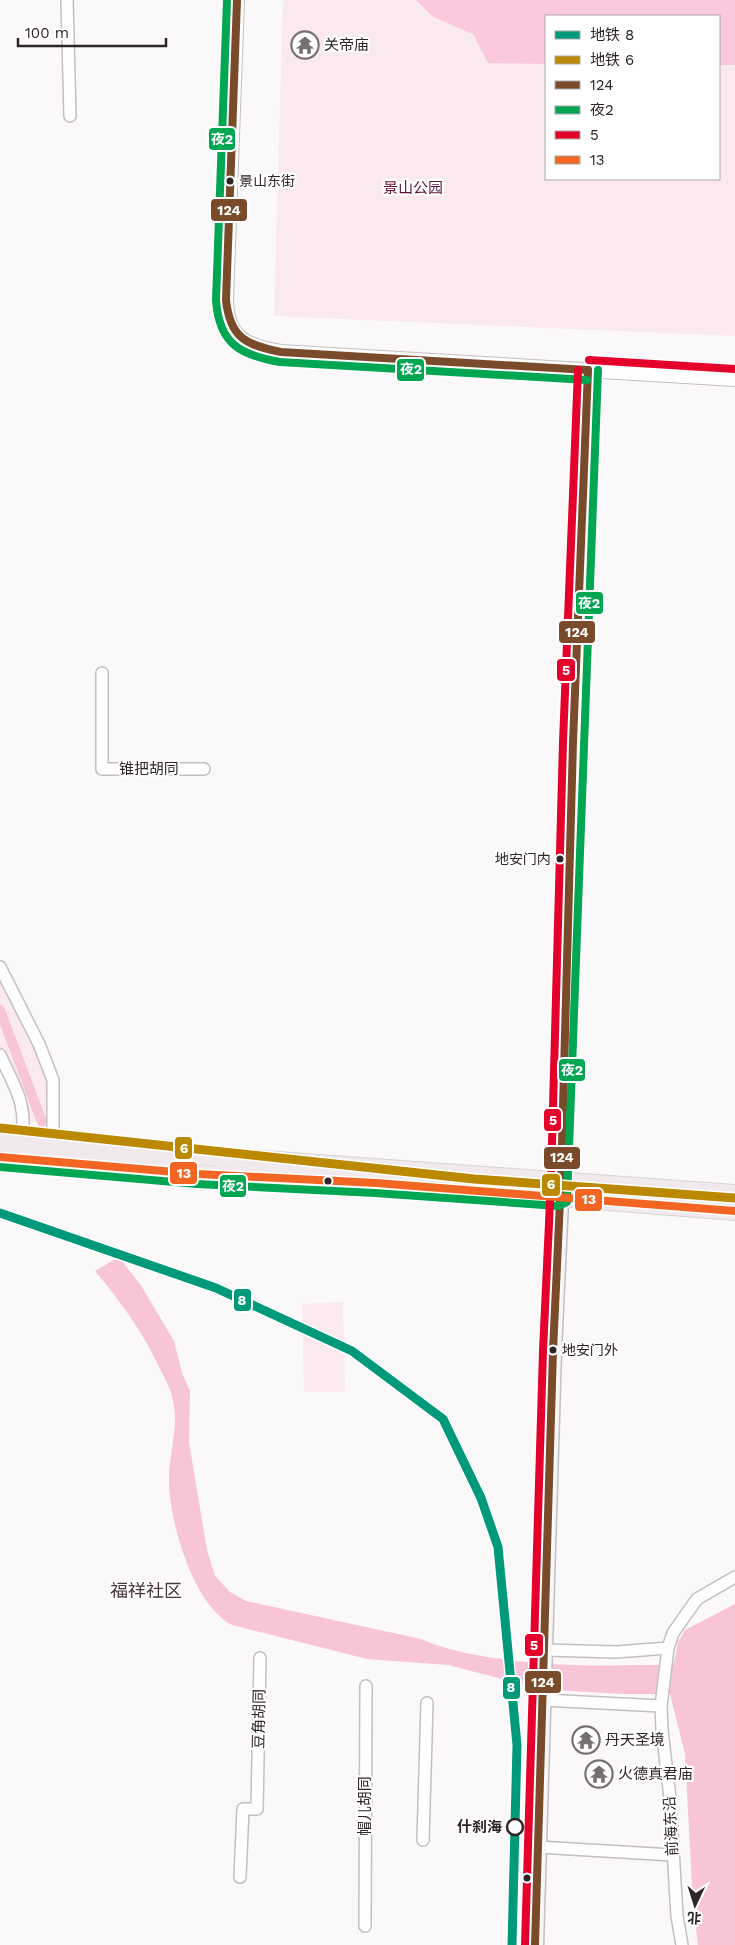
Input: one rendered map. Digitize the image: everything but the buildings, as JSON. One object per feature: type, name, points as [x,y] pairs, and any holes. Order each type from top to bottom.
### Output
[{"type":"main road","points":[[535,1945],[573,742],[588,370]]},
{"type":"main road","points":[[0,1141],[560,1188],[735,1211]]},
{"type":"main road","points":[[0,1158],[198,1174],[376,1183],[735,1194]]},
{"type":"street","points":[[67,0],[70,116]]},
{"type":"street","points":[[237,0],[226,314],[232,330],[248,344],[281,352],[735,379]]},
{"type":"street","name":"锥把胡同","points":[[102,673],[102,769],[204,769]]},
{"type":"street","points":[[0,967],[39,1044],[53,1080],[54,1146]]},
{"type":"street","points":[[0,1055],[23,1105],[25,1122],[22,1143]]},
{"type":"street","name":"前海东沿","points":[[682,1945],[672,1855],[661,1706],[668,1648],[673,1632],[697,1599],[735,1577]]},
{"type":"street","points":[[544,1650],[616,1652],[668,1648]]},
{"type":"street","name":"豆角胡同","points":[[240,1878],[243,1809],[257,1810],[260,1658]]},
{"type":"street","name":"帽儿胡同","points":[[365,1926],[366,1686]]},
{"type":"street","points":[[543,1700],[661,1706]]},
{"type":"street","points":[[423,1840],[427,1703]]},
{"type":"street","points":[[538,1847],[672,1855]]},
{"type":"green space","name":"景山公园","points":[[283,0],[735,0],[735,336],[274,316]]},
{"type":"green space","points":[[0,970],[47,1079],[47,1123],[27,1122],[18,1088],[0,1047]]},
{"type":"green space","points":[[343,1302],[345,1392],[304,1392],[302,1304]]},
{"type":"shaded area","points":[[416,0],[735,0],[735,65],[720,65],[720,15],[545,15],[545,64],[488,63],[473,34],[433,17]]},
{"type":"shaded area","points":[[119,1257],[142,1287],[174,1341],[182,1373],[190,1391],[189,1442],[207,1550],[215,1576],[230,1592],[246,1601],[421,1639],[468,1653],[525,1662],[582,1665],[664,1665],[674,1663],[678,1642],[685,1630],[735,1604],[735,1945],[698,1945],[693,1905],[685,1754],[670,1694],[623,1694],[555,1690],[529,1686],[448,1665],[367,1659],[232,1625],[218,1615],[206,1600],[195,1581],[186,1560],[173,1517],[169,1469],[175,1418],[170,1390],[139,1330],[123,1306],[95,1271]]},
{"type":"waterway","points":[[0,1010],[42,1122]]},
{"type":"metro line","name":"6","points":[[0,1128],[474,1179],[735,1198]]},
{"type":"metro line","name":"8","points":[[0,1213],[216,1288],[352,1351],[443,1419],[481,1498],[498,1547],[517,1745],[512,1945]]},
{"type":"transit line","name":"夜2","points":[[227,0],[216,300],[222,327],[234,345],[254,356],[280,362],[587,380]]},
{"type":"transit line","name":"124","points":[[237,0],[226,300],[231,323],[242,338],[258,346],[281,352],[588,370]]},
{"type":"transit line","name":"5","points":[[589,360],[735,369]]},
{"type":"transit line","name":"5","points":[[525,1945],[543,1351],[551,1180],[563,742],[578,370]]},
{"type":"transit line","name":"124","points":[[535,1945],[553,1351],[561,1180],[573,742],[588,370]]},
{"type":"transit line","name":"夜2","points":[[0,1167],[197,1184],[375,1193],[558,1206],[567,1202],[598,370]]},
{"type":"transit line","name":"13","points":[[0,1157],[198,1174],[376,1183],[735,1211]]},
{"type":"place","name":"关帝庙","points":[[305,45]]},
{"type":"place","name":"景山东街","points":[[230,181]]},
{"type":"place","name":"地安门内","points":[[560,859]]},
{"type":"place","name":"地安门外","points":[[553,1350]]},
{"type":"place","name":"丹天圣境","points":[[586,1740]]},
{"type":"place","name":"火德真君庙","points":[[599,1774]]},
{"type":"place","name":"什刹海","points":[[515,1827]]},
{"type":"district","name":"福祥社区","points":[[146,1591]]}]
